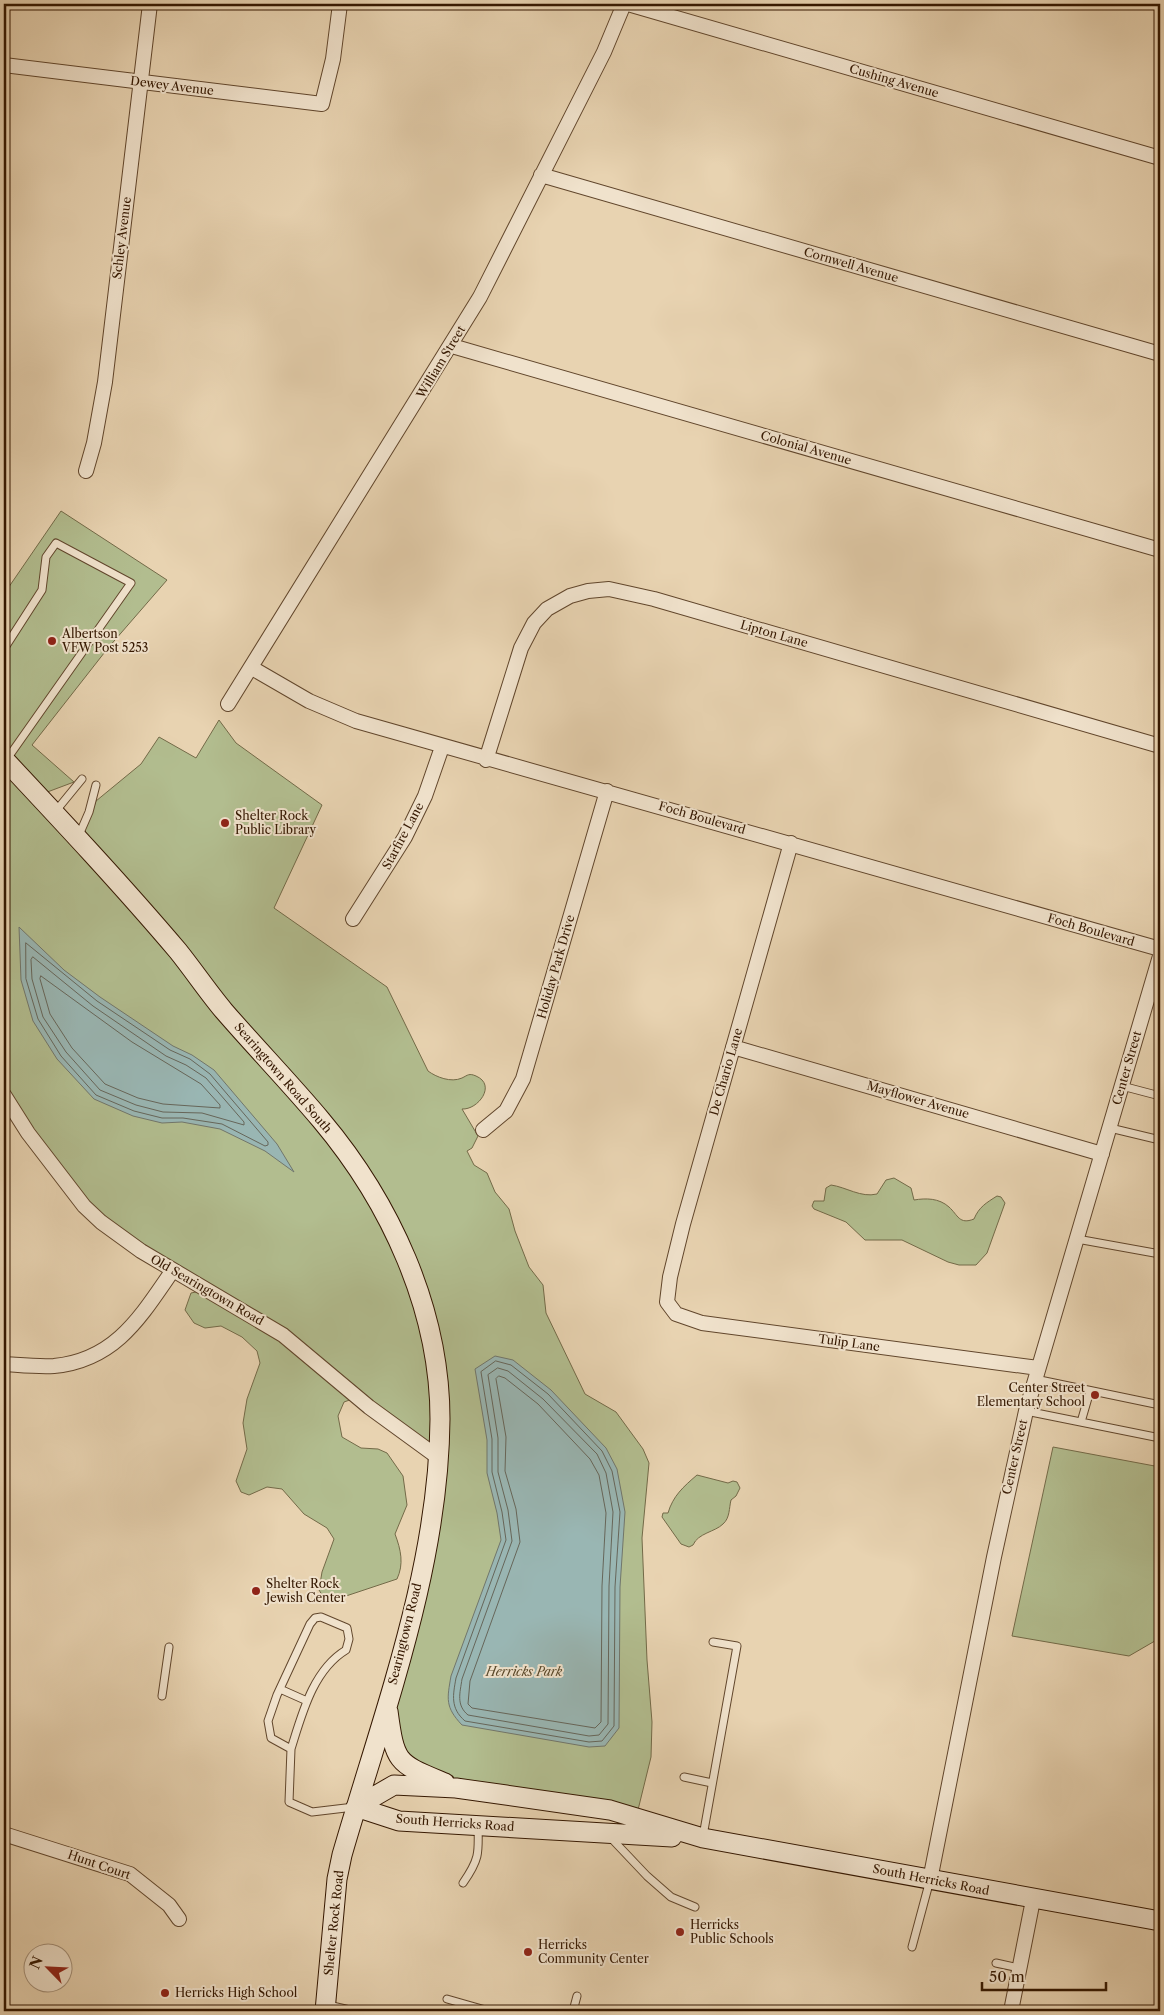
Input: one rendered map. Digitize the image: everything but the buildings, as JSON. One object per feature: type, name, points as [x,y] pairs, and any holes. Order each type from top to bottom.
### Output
[{"type":"main road","name":"Searingtown Road South","points":[[5,760],[177,951],[224,1010],[323,1122],[377,1198],[401,1245],[425,1313],[438,1389],[438,1458]]},
{"type":"main road","name":"Searingtown Road","points":[[356,1807],[387,1703],[420,1577],[438,1458]]},
{"type":"main road","points":[[387,1703],[396,1754],[409,1768],[456,1788]]},
{"type":"main road","name":"South Herricks Road","points":[[356,1807],[394,1785],[456,1788],[610,1810],[703,1838],[1160,1922]]},
{"type":"main road","name":"South Herricks Road","points":[[356,1807],[400,1821],[703,1838]]},
{"type":"main road","name":"Shelter Rock Road","points":[[326,2008],[337,1879],[356,1807]]},
{"type":"street","name":"Schley Avenue","points":[[86,471],[94,443],[105,382],[150,4]]},
{"type":"street","name":"Dewey Avenue","points":[[4,65],[322,104],[333,59],[340,4]]},
{"type":"street","name":"William Street","points":[[228,704],[452,346],[480,298],[604,52],[624,4]]},
{"type":"street","name":"Cushing Avenue","points":[[628,4],[1160,158]]},
{"type":"street","name":"Cornwell Avenue","points":[[541,175],[1160,354]]},
{"type":"street","name":"Colonial Avenue","points":[[452,346],[1160,550]]},
{"type":"street","name":"Lipton Lane","points":[[486,760],[521,648],[534,623],[547,609],[570,596],[588,591],[610,589],[654,599],[1160,746]]},
{"type":"street","name":"Foch Boulevard","points":[[252,668],[309,702],[356,721],[486,760],[607,791],[1160,949]]},
{"type":"street","name":"Starfire Lane","points":[[354,919],[405,837],[425,796],[442,747]]},
{"type":"street","name":"Holiday Park Drive","points":[[483,1130],[506,1111],[523,1079],[607,791]]},
{"type":"street","name":"De Chario Lane","points":[[667,1302],[670,1277],[683,1224],[791,843]]},
{"type":"street","name":"Center Street","points":[[930,1880],[994,1557],[1026,1411],[1160,956]]},
{"type":"street","name":"Mayflower Avenue","points":[[733,1047],[1102,1154]]},
{"type":"street","name":"Old Searingtown Road","points":[[4,1095],[28,1133],[84,1206],[120,1237],[283,1335],[369,1407],[438,1458]]},
{"type":"street","points":[[4,1364],[55,1366],[77,1362],[99,1353],[114,1344],[129,1331],[173,1270]]},
{"type":"street","name":"Tulip Lane","points":[[667,1302],[676,1314],[702,1322],[1036,1374]]},
{"type":"street","name":"Hunt Court","points":[[4,1834],[130,1874],[169,1905],[179,1919]]},
{"type":"street","points":[[1011,2011],[1033,1900]]},
{"type":"lane","points":[[4,649],[42,590],[46,557],[56,543],[131,583],[5,760]]},
{"type":"lane","points":[[54,813],[82,779]]},
{"type":"lane","points":[[77,838],[89,812],[96,785]]},
{"type":"lane","points":[[1122,1086],[1160,1096]]},
{"type":"lane","points":[[1110,1128],[1160,1140]]},
{"type":"lane","points":[[1077,1238],[1160,1254]]},
{"type":"lane","points":[[1036,1374],[1090,1391],[1160,1405]]},
{"type":"lane","points":[[1081,1422],[1090,1391]]},
{"type":"lane","points":[[1026,1411],[1160,1438]]},
{"type":"lane","points":[[291,1749],[271,1738],[268,1721],[280,1689],[314,1618],[336,1622],[347,1628],[349,1639],[346,1650],[339,1654],[323,1671],[307,1701],[291,1749],[289,1802],[312,1812],[356,1807]]},
{"type":"lane","points":[[703,1838],[737,1646],[713,1642]]},
{"type":"lane","points":[[162,1696],[169,1648]]},
{"type":"lane","points":[[280,1689],[307,1701]]},
{"type":"lane","points":[[684,1777],[712,1782]]},
{"type":"lane","points":[[463,1883],[474,1868],[479,1854],[478,1826]]},
{"type":"lane","points":[[608,1834],[646,1876],[671,1897],[695,1907]]},
{"type":"lane","points":[[912,1947],[930,1880]]},
{"type":"lane","points":[[996,1963],[1019,1968]]},
{"type":"lane","points":[[573,2011],[577,1996]]},
{"type":"lane","points":[[447,1999],[489,2011]]},
{"type":"lane","points":[[326,2008],[354,2011]]},
{"type":"green space","name":"Herricks Park","points":[[61,511],[167,580],[108,648],[32,745],[74,782],[42,794],[83,835],[96,801],[141,764],[159,737],[196,758],[219,720],[236,743],[322,805],[274,908],[387,987],[428,1071],[449,1080],[474,1075],[482,1080],[485,1085],[485,1091],[479,1101],[474,1106],[462,1109],[478,1136],[472,1148],[467,1151],[474,1165],[487,1173],[495,1192],[509,1209],[529,1267],[543,1285],[546,1313],[585,1394],[616,1412],[643,1449],[649,1463],[642,1538],[647,1660],[652,1722],[651,1757],[636,1818],[456,1788],[409,1768],[387,1703],[438,1458],[358,1397],[344,1402],[338,1416],[342,1437],[361,1448],[378,1449],[387,1453],[403,1476],[407,1505],[395,1534],[401,1557],[397,1579],[334,1600],[324,1598],[319,1590],[322,1572],[334,1539],[327,1528],[304,1514],[282,1489],[267,1487],[249,1495],[241,1492],[236,1481],[247,1449],[243,1423],[247,1399],[260,1363],[257,1351],[242,1337],[221,1326],[205,1328],[194,1323],[185,1310],[191,1293],[206,1290],[101,1222],[4,1095],[4,594]]},
{"type":"green space","points":[[894,1178],[911,1188],[914,1200],[937,1200],[949,1207],[959,1218],[965,1221],[974,1219],[978,1211],[986,1203],[997,1196],[1001,1197],[1005,1203],[987,1253],[976,1265],[959,1265],[948,1262],[902,1240],[865,1240],[846,1222],[814,1209],[812,1206],[814,1201],[824,1201],[826,1188],[831,1185],[871,1195],[877,1194],[886,1180]]},
{"type":"green space","points":[[1053,1447],[1160,1467],[1160,1638],[1129,1656],[1012,1636]]},
{"type":"green space","points":[[697,1475],[728,1483],[737,1482],[740,1488],[736,1496],[731,1500],[725,1522],[720,1527],[703,1535],[689,1547],[681,1544],[662,1517],[663,1513],[668,1513],[679,1492]]},
{"type":"water","points":[[19,927],[64,970],[100,997],[173,1046],[192,1055],[214,1070],[277,1144],[294,1172],[265,1151],[220,1129],[182,1122],[162,1123],[133,1116],[94,1099],[57,1059],[33,1021],[21,980]]},
{"type":"water","points":[[495,1356],[513,1360],[551,1390],[606,1448],[617,1469],[625,1512],[620,1587],[619,1728],[605,1746],[589,1747],[462,1725],[450,1708],[448,1697],[451,1676],[501,1540],[497,1513],[487,1473],[487,1440],[475,1369]]},
{"type":"place","name":"Albertson VFW Post 5253","points":[[52,641]]},
{"type":"place","name":"Shelter Rock Public Library","points":[[225,823]]},
{"type":"place","name":"Center Street Elementary School","points":[[1095,1395]]},
{"type":"place","name":"Shelter Rock Jewish Center","points":[[256,1591]]},
{"type":"place","name":"Herricks Public Schools","points":[[680,1932]]},
{"type":"place","name":"Herricks Community Center","points":[[528,1952]]},
{"type":"place","name":"Herricks High School","points":[[165,1993]]}]
